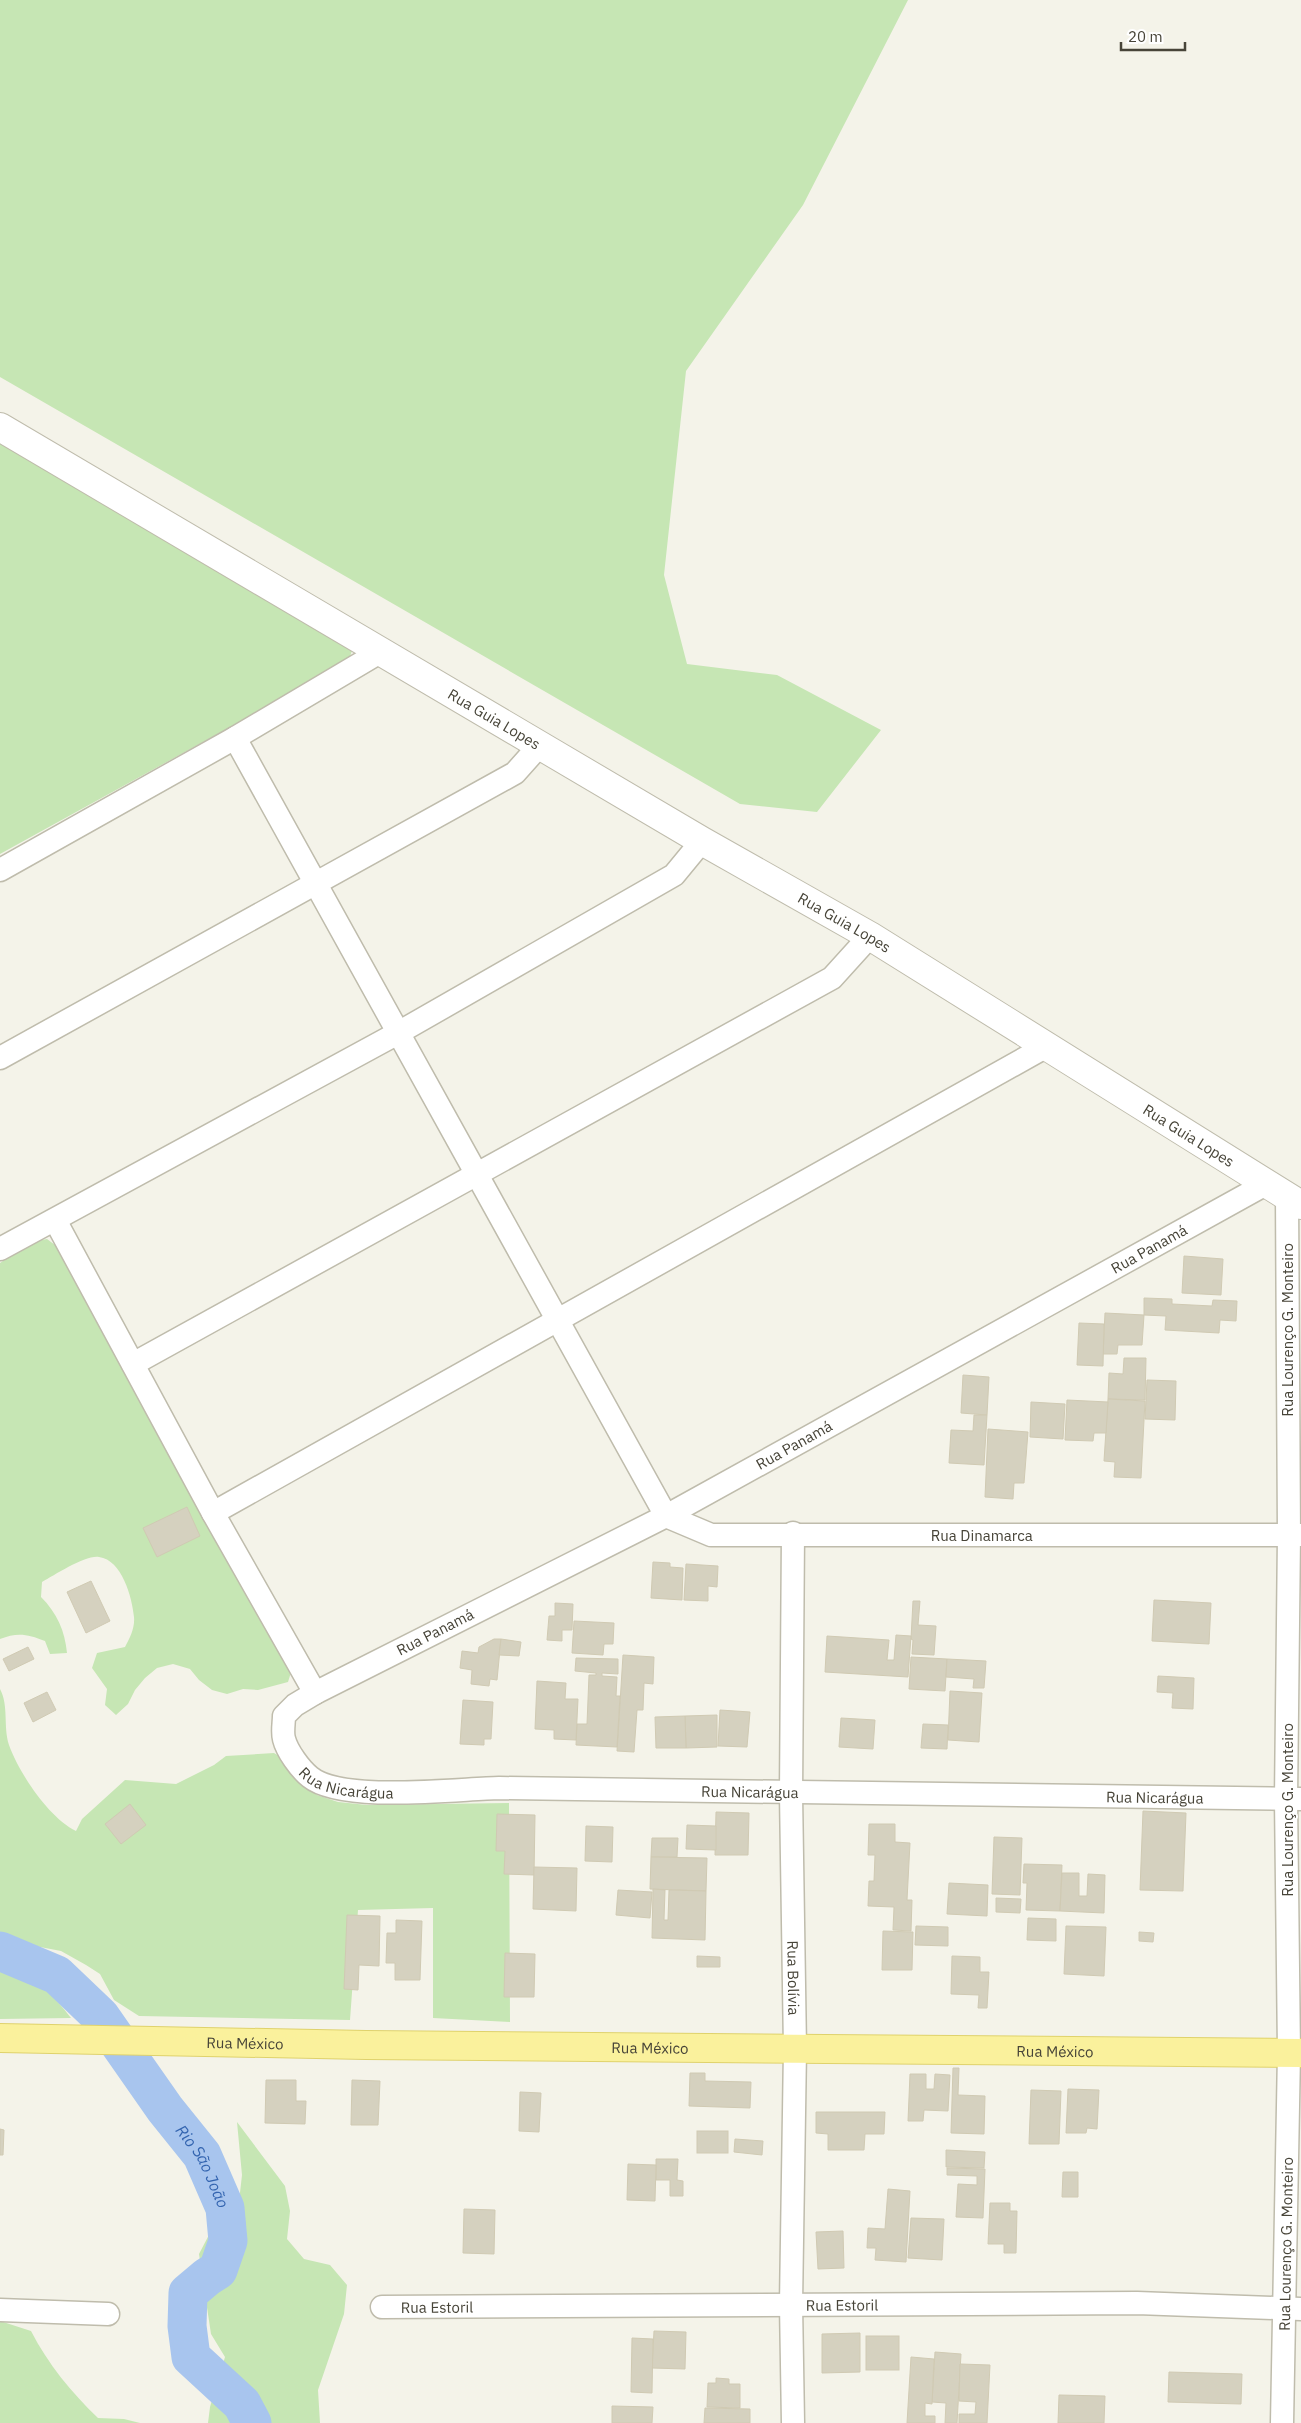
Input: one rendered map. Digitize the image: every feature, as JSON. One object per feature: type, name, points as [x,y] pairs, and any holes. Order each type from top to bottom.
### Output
[{"type":"main road","name":"Rua México","points":[[0,2038],[386,2046],[1295,2053]]},
{"type":"street","name":"Rua Guia Lopes","points":[[0,427],[539,746],[870,936],[1285,1195]]},
{"type":"street","points":[[0,870],[234,738],[380,652]]},
{"type":"street","points":[[234,738],[666,1516]]},
{"type":"street","points":[[0,1058],[514,773],[539,746]]},
{"type":"street","points":[[0,1249],[398,1034],[674,875],[702,841]]},
{"type":"street","points":[[133,1364],[832,978],[870,936]]},
{"type":"street","points":[[213,1514],[1047,1046]]},
{"type":"street","name":"Rua Panamá","points":[[315,1693],[666,1516],[1285,1195]]},
{"type":"street","name":"Rua Lourenço G. Monteiro","points":[[1282,2423],[1293,2309],[1295,2053],[1293,1799],[1295,1535],[1285,1195]]},
{"type":"street","points":[[55,1220],[213,1514],[315,1693]]},
{"type":"street","name":"Rua Dinamarca","points":[[666,1516],[711,1535],[793,1533],[1295,1535]]},
{"type":"street","name":"Rua Bolívia","points":[[793,1533],[791,1794],[795,2048],[791,2304],[793,2423]]},
{"type":"street","name":"Rua Nicarágua","points":[[315,1693],[295,1705],[284,1716],[284,1739],[296,1760],[310,1778],[331,1787],[384,1794],[499,1788],[791,1794],[1293,1799]]},
{"type":"street","name":"Rua Estoril","points":[[382,2307],[1137,2303],[1293,2309]]},
{"type":"street","points":[[0,2310],[108,2314]]},
{"type":"green space","points":[[0,0],[908,0],[803,205],[686,371],[664,575],[687,664],[777,675],[881,730],[817,812],[740,804],[0,377]]},
{"type":"green space","points":[[0,439],[353,648],[348,662],[0,854]]},
{"type":"green space","points":[[47,1239],[59,1248],[293,1666],[288,1682],[258,1690],[243,1689],[227,1694],[212,1690],[199,1680],[190,1669],[173,1664],[157,1668],[145,1678],[135,1690],[128,1704],[116,1715],[105,1705],[107,1689],[92,1668],[97,1653],[125,1647],[133,1629],[134,1617],[128,1590],[120,1572],[107,1560],[99,1557],[78,1562],[42,1582],[41,1597],[52,1609],[59,1623],[67,1653],[50,1654],[45,1641],[28,1635],[12,1635],[0,1639],[0,1263],[32,1242]]},
{"type":"green space","points":[[0,1689],[5,1709],[7,1738],[20,1768],[36,1794],[56,1816],[76,1831],[82,1819],[125,1780],[176,1784],[214,1765],[226,1756],[274,1753],[287,1761],[317,1795],[338,1802],[367,1805],[509,1803],[510,2022],[433,2018],[433,1908],[358,1910],[350,2020],[139,2016],[114,2000],[100,1974],[86,1965],[61,1951],[14,1942],[0,1936]]},
{"type":"green space","points":[[0,1966],[22,1973],[40,1985],[71,2018],[0,2019]]},
{"type":"green space","points":[[237,2122],[285,2186],[290,2211],[287,2239],[304,2259],[330,2265],[347,2285],[344,2314],[318,2390],[320,2423],[208,2423],[210,2407],[225,2357],[211,2334],[199,2254],[211,2231],[236,2228],[242,2175]]},
{"type":"green space","points":[[0,2321],[31,2331],[61,2377],[98,2418],[124,2419],[140,2423],[0,2423]]},
{"type":"building","points":[[1184,1256],[1223,1259],[1221,1295],[1182,1293]]},
{"type":"building","points":[[1144,1298],[1172,1299],[1172,1304],[1212,1306],[1213,1300],[1237,1301],[1236,1321],[1220,1320],[1219,1333],[1165,1330],[1166,1316],[1144,1315]]},
{"type":"building","points":[[1105,1313],[1144,1315],[1142,1345],[1118,1345],[1117,1354],[1103,1354]]},
{"type":"building","points":[[1079,1323],[1104,1324],[1103,1366],[1077,1365]]},
{"type":"building","points":[[1124,1358],[1146,1358],[1145,1400],[1108,1399],[1109,1373],[1123,1374]]},
{"type":"building","points":[[963,1375],[989,1377],[987,1415],[961,1413]]},
{"type":"building","points":[[1147,1380],[1176,1381],[1175,1420],[1145,1419]]},
{"type":"building","points":[[1108,1399],[1145,1401],[1141,1478],[1114,1477],[1115,1462],[1104,1461]]},
{"type":"building","points":[[1067,1400],[1108,1402],[1106,1433],[1094,1433],[1093,1441],[1065,1440]]},
{"type":"building","points":[[1031,1402],[1065,1404],[1063,1439],[1030,1437]]},
{"type":"building","points":[[974,1415],[987,1415],[984,1465],[949,1463],[951,1430],[973,1431]]},
{"type":"building","points":[[988,1429],[1028,1432],[1024,1483],[1014,1483],[1013,1499],[985,1497]]},
{"type":"building","points":[[187,1507],[200,1536],[157,1557],[143,1528]]},
{"type":"building","points":[[653,1562],[670,1563],[670,1567],[683,1568],[682,1600],[651,1598]]},
{"type":"building","points":[[686,1564],[718,1566],[717,1587],[708,1586],[708,1601],[684,1600]]},
{"type":"building","points":[[91,1581],[110,1621],[86,1633],[67,1592]]},
{"type":"building","points":[[1154,1600],[1211,1603],[1209,1644],[1152,1641]]},
{"type":"building","points":[[913,1601],[920,1601],[918,1625],[936,1626],[934,1655],[912,1654]]},
{"type":"building","points":[[555,1603],[573,1604],[572,1630],[562,1630],[562,1641],[547,1640],[549,1616],[555,1616]]},
{"type":"building","points":[[574,1621],[614,1623],[613,1644],[604,1644],[603,1655],[572,1653]]},
{"type":"building","points":[[896,1635],[911,1636],[908,1677],[825,1672],[827,1636],[889,1640],[887,1660],[894,1660]]},
{"type":"building","points":[[494,1639],[501,1639],[497,1680],[490,1679],[489,1686],[471,1684],[472,1670],[460,1668],[462,1651],[478,1653],[479,1647]]},
{"type":"building","points":[[501,1639],[521,1642],[519,1656],[499,1655]]},
{"type":"building","points":[[28,1647],[34,1659],[9,1671],[3,1659]]},
{"type":"building","points":[[623,1655],[654,1657],[653,1684],[644,1683],[643,1710],[637,1710],[634,1752],[617,1751]]},
{"type":"building","points":[[911,1657],[947,1659],[945,1691],[909,1689]]},
{"type":"building","points":[[576,1658],[618,1659],[618,1674],[602,1673],[602,1676],[617,1677],[616,1696],[620,1696],[617,1747],[576,1745],[577,1724],[587,1724],[589,1675],[596,1675],[596,1673],[575,1671]]},
{"type":"building","points":[[947,1659],[986,1661],[984,1688],[973,1688],[974,1679],[946,1677]]},
{"type":"building","points":[[1158,1676],[1194,1678],[1193,1709],[1172,1708],[1173,1693],[1157,1692]]},
{"type":"building","points":[[537,1681],[566,1683],[565,1699],[578,1699],[576,1740],[554,1739],[554,1730],[535,1729]]},
{"type":"building","points":[[950,1691],[982,1693],[979,1742],[948,1740]]},
{"type":"building","points":[[47,1692],[56,1710],[33,1722],[24,1703]]},
{"type":"building","points":[[463,1700],[493,1702],[491,1739],[484,1739],[484,1745],[460,1744]]},
{"type":"building","points":[[720,1710],[750,1712],[747,1747],[718,1746]]},
{"type":"building","points":[[717,1715],[717,1747],[686,1748],[685,1716]]},
{"type":"building","points":[[685,1716],[686,1748],[656,1748],[655,1717]]},
{"type":"building","points":[[841,1718],[875,1720],[873,1749],[839,1747]]},
{"type":"building","points":[[923,1724],[948,1725],[947,1749],[921,1748]]},
{"type":"building","points":[[130,1804],[146,1825],[121,1844],[105,1824]]},
{"type":"building","points":[[1143,1811],[1186,1813],[1183,1891],[1140,1890]]},
{"type":"building","points":[[716,1812],[749,1813],[748,1855],[715,1855]]},
{"type":"building","points":[[497,1814],[535,1815],[534,1875],[504,1874],[505,1851],[496,1851]]},
{"type":"building","points":[[869,1824],[895,1824],[895,1842],[910,1843],[907,1900],[912,1900],[911,1931],[893,1930],[894,1907],[868,1906],[869,1881],[874,1881],[875,1855],[868,1855]]},
{"type":"building","points":[[687,1825],[716,1826],[716,1850],[686,1849]]},
{"type":"building","points":[[586,1826],[613,1827],[612,1862],[585,1861]]},
{"type":"building","points":[[994,1837],[1022,1838],[1020,1895],[992,1894]]},
{"type":"building","points":[[652,1838],[678,1838],[677,1857],[651,1857]]},
{"type":"building","points":[[651,1857],[707,1858],[706,1891],[650,1889]]},
{"type":"building","points":[[1024,1864],[1062,1865],[1060,1911],[1026,1910],[1027,1883],[1023,1883]]},
{"type":"building","points":[[534,1867],[577,1868],[576,1911],[533,1909]]},
{"type":"building","points":[[1062,1873],[1079,1873],[1079,1896],[1087,1896],[1088,1874],[1105,1875],[1104,1913],[1060,1911]]},
{"type":"building","points":[[949,1883],[988,1885],[987,1916],[947,1914]]},
{"type":"building","points":[[653,1889],[665,1890],[664,1920],[668,1920],[669,1890],[706,1891],[705,1940],[652,1938]]},
{"type":"building","points":[[618,1890],[652,1892],[650,1918],[616,1915]]},
{"type":"building","points":[[996,1898],[1021,1899],[1020,1913],[996,1912]]},
{"type":"building","points":[[347,1915],[380,1916],[379,1966],[359,1965],[358,1990],[344,1989]]},
{"type":"building","points":[[1028,1918],[1056,1919],[1056,1941],[1027,1940]]},
{"type":"building","points":[[396,1920],[422,1921],[420,1980],[395,1980],[395,1963],[386,1963],[387,1933],[396,1933]]},
{"type":"building","points":[[916,1926],[948,1927],[948,1946],[915,1945]]},
{"type":"building","points":[[1066,1926],[1106,1927],[1104,1976],[1064,1974]]},
{"type":"building","points":[[883,1931],[913,1932],[912,1970],[882,1970]]},
{"type":"building","points":[[1139,1932],[1154,1933],[1153,1942],[1139,1941]]},
{"type":"building","points":[[505,1953],[535,1954],[534,1997],[504,1997]]},
{"type":"building","points":[[697,1956],[720,1957],[720,1967],[697,1967]]},
{"type":"building","points":[[952,1956],[980,1957],[980,1972],[989,1972],[987,2008],[978,2008],[979,1995],[951,1994]]},
{"type":"building","points":[[953,2068],[959,2068],[958,2095],[985,2096],[984,2134],[951,2133]]},
{"type":"building","points":[[690,2073],[705,2073],[705,2081],[751,2082],[750,2108],[689,2106]]},
{"type":"building","points":[[910,2074],[926,2074],[926,2089],[934,2089],[935,2074],[950,2075],[948,2111],[924,2110],[923,2121],[908,2121]]},
{"type":"building","points":[[266,2080],[296,2080],[296,2101],[306,2101],[305,2124],[265,2123]]},
{"type":"building","points":[[352,2080],[380,2081],[378,2125],[351,2125]]},
{"type":"building","points":[[1068,2089],[1099,2090],[1097,2129],[1087,2128],[1086,2133],[1066,2133]]},
{"type":"building","points":[[1031,2090],[1061,2091],[1059,2144],[1029,2144]]},
{"type":"building","points":[[520,2092],[541,2093],[539,2132],[519,2131]]},
{"type":"building","points":[[816,2112],[885,2112],[884,2134],[865,2134],[864,2150],[828,2150],[828,2134],[816,2133]]},
{"type":"building","points":[[0,2129],[4,2130],[3,2155],[0,2155]]},
{"type":"building","points":[[697,2131],[728,2131],[728,2153],[697,2153]]},
{"type":"building","points":[[735,2139],[763,2141],[762,2155],[734,2152]]},
{"type":"building","points":[[946,2150],[985,2152],[984,2168],[946,2167]]},
{"type":"building","points":[[656,2159],[678,2159],[677,2180],[683,2181],[683,2196],[670,2196],[670,2180],[656,2180]]},
{"type":"building","points":[[628,2164],[656,2165],[655,2201],[627,2200]]},
{"type":"building","points":[[947,2168],[985,2169],[983,2218],[956,2217],[958,2184],[977,2185],[977,2176],[947,2175]]},
{"type":"building","points":[[1063,2172],[1078,2172],[1078,2197],[1062,2197]]},
{"type":"building","points":[[888,2189],[910,2191],[906,2262],[875,2260],[876,2248],[867,2248],[868,2228],[885,2229]]},
{"type":"building","points":[[990,2203],[1010,2203],[1010,2211],[1017,2211],[1016,2253],[1004,2253],[1004,2244],[988,2244]]},
{"type":"building","points":[[464,2209],[495,2210],[494,2254],[463,2253]]},
{"type":"building","points":[[911,2218],[944,2219],[942,2260],[908,2258]]},
{"type":"building","points":[[843,2231],[844,2268],[818,2269],[816,2232]]},
{"type":"building","points":[[654,2331],[686,2332],[685,2369],[652,2368]]},
{"type":"building","points":[[860,2333],[860,2372],[822,2373],[822,2334]]},
{"type":"building","points":[[866,2336],[899,2336],[899,2370],[866,2370]]},
{"type":"building","points":[[632,2338],[653,2339],[652,2393],[631,2392]]},
{"type":"building","points":[[935,2352],[961,2354],[957,2423],[945,2423],[946,2403],[932,2402]]},
{"type":"building","points":[[911,2357],[934,2359],[932,2404],[925,2403],[925,2416],[935,2416],[935,2423],[907,2423]]},
{"type":"building","points":[[960,2364],[990,2365],[987,2423],[959,2423],[959,2414],[975,2414],[976,2402],[959,2401]]},
{"type":"building","points":[[1169,2372],[1242,2374],[1241,2404],[1168,2402]]},
{"type":"building","points":[[716,2378],[729,2379],[729,2384],[740,2384],[740,2408],[707,2407],[708,2383],[716,2383]]},
{"type":"building","points":[[1059,2395],[1105,2396],[1104,2423],[1058,2423]]},
{"type":"building","points":[[612,2406],[653,2407],[652,2423],[612,2423]]},
{"type":"building","points":[[705,2408],[750,2409],[750,2423],[704,2423]]},
{"type":"waterway","name":"Rio São João","points":[[0,1951],[57,1975],[100,2016],[165,2109],[202,2155],[225,2208],[228,2241],[218,2270],[188,2293],[187,2326],[191,2357],[242,2404],[252,2423]]}]
